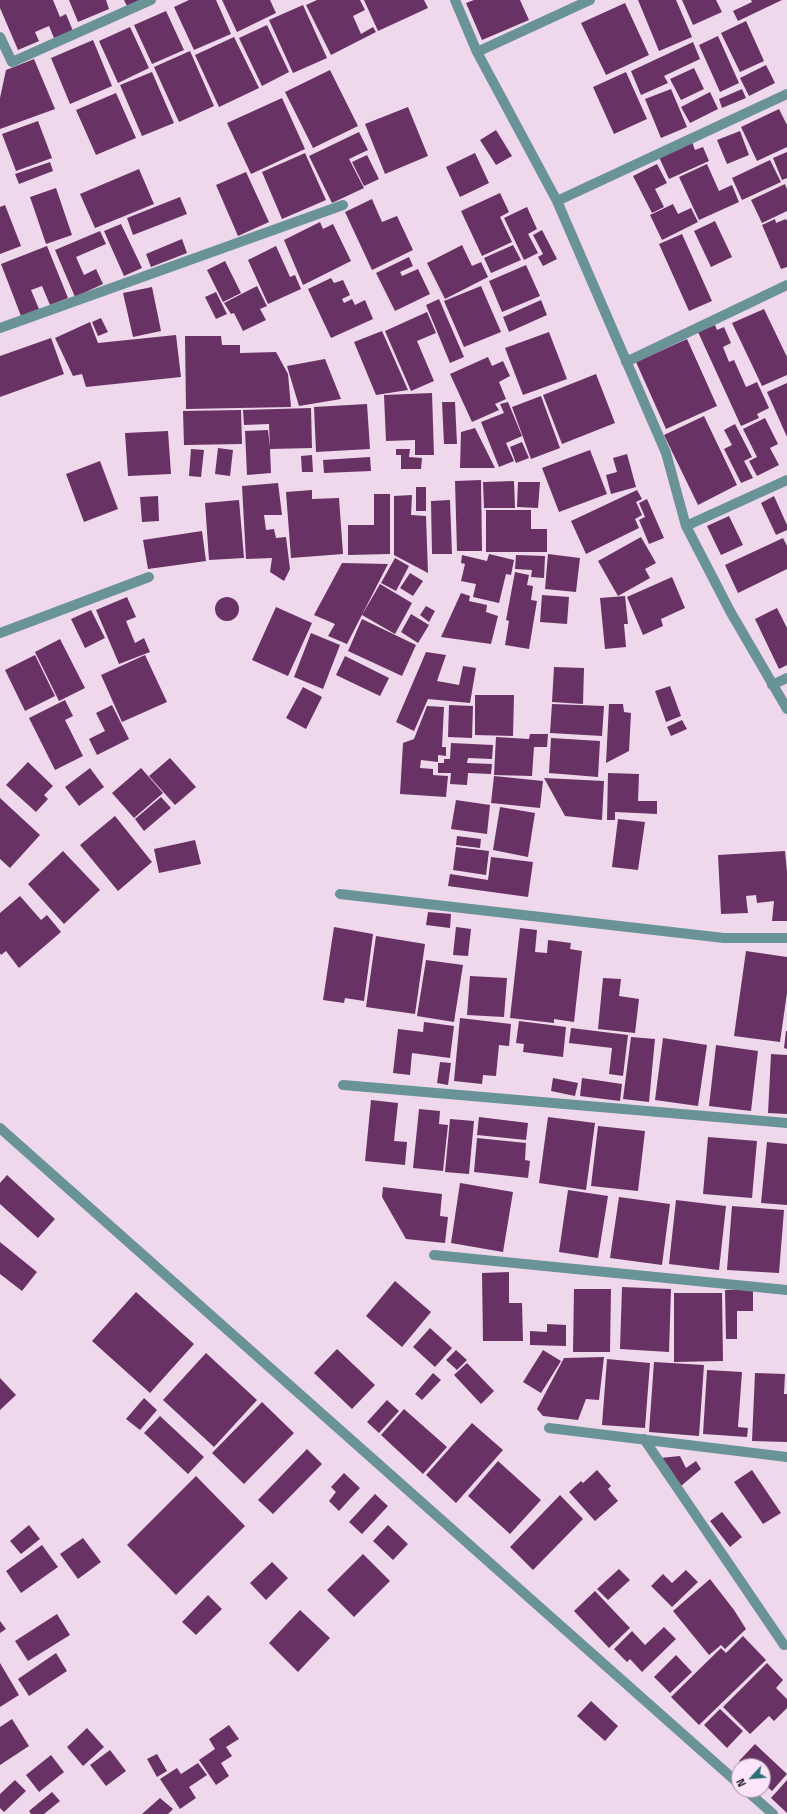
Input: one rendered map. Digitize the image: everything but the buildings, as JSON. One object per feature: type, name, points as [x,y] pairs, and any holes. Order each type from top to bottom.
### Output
[{"type":"street","points":[[0,37],[12,62],[151,0]]},
{"type":"street","points":[[455,0],[477,52],[557,201],[666,454],[686,526],[730,611],[787,709]]},
{"type":"street","points":[[477,52],[590,0]]},
{"type":"street","points":[[557,201],[787,94]]},
{"type":"street","points":[[0,328],[343,205]]},
{"type":"street","points":[[626,362],[787,285]]},
{"type":"street","points":[[686,526],[787,480]]},
{"type":"street","points":[[0,633],[149,577]]},
{"type":"street","points":[[772,685],[787,678]]},
{"type":"street","points":[[340,894],[724,938],[787,938]]},
{"type":"street","points":[[343,1084],[787,1123]]},
{"type":"street","points":[[0,1128],[731,1777]]},
{"type":"street","points":[[434,1255],[787,1290]]},
{"type":"street","points":[[549,1428],[787,1457]]},
{"type":"street","points":[[644,1439],[784,1645]]},
{"type":"street","points":[[755,1798],[773,1814]]}]
